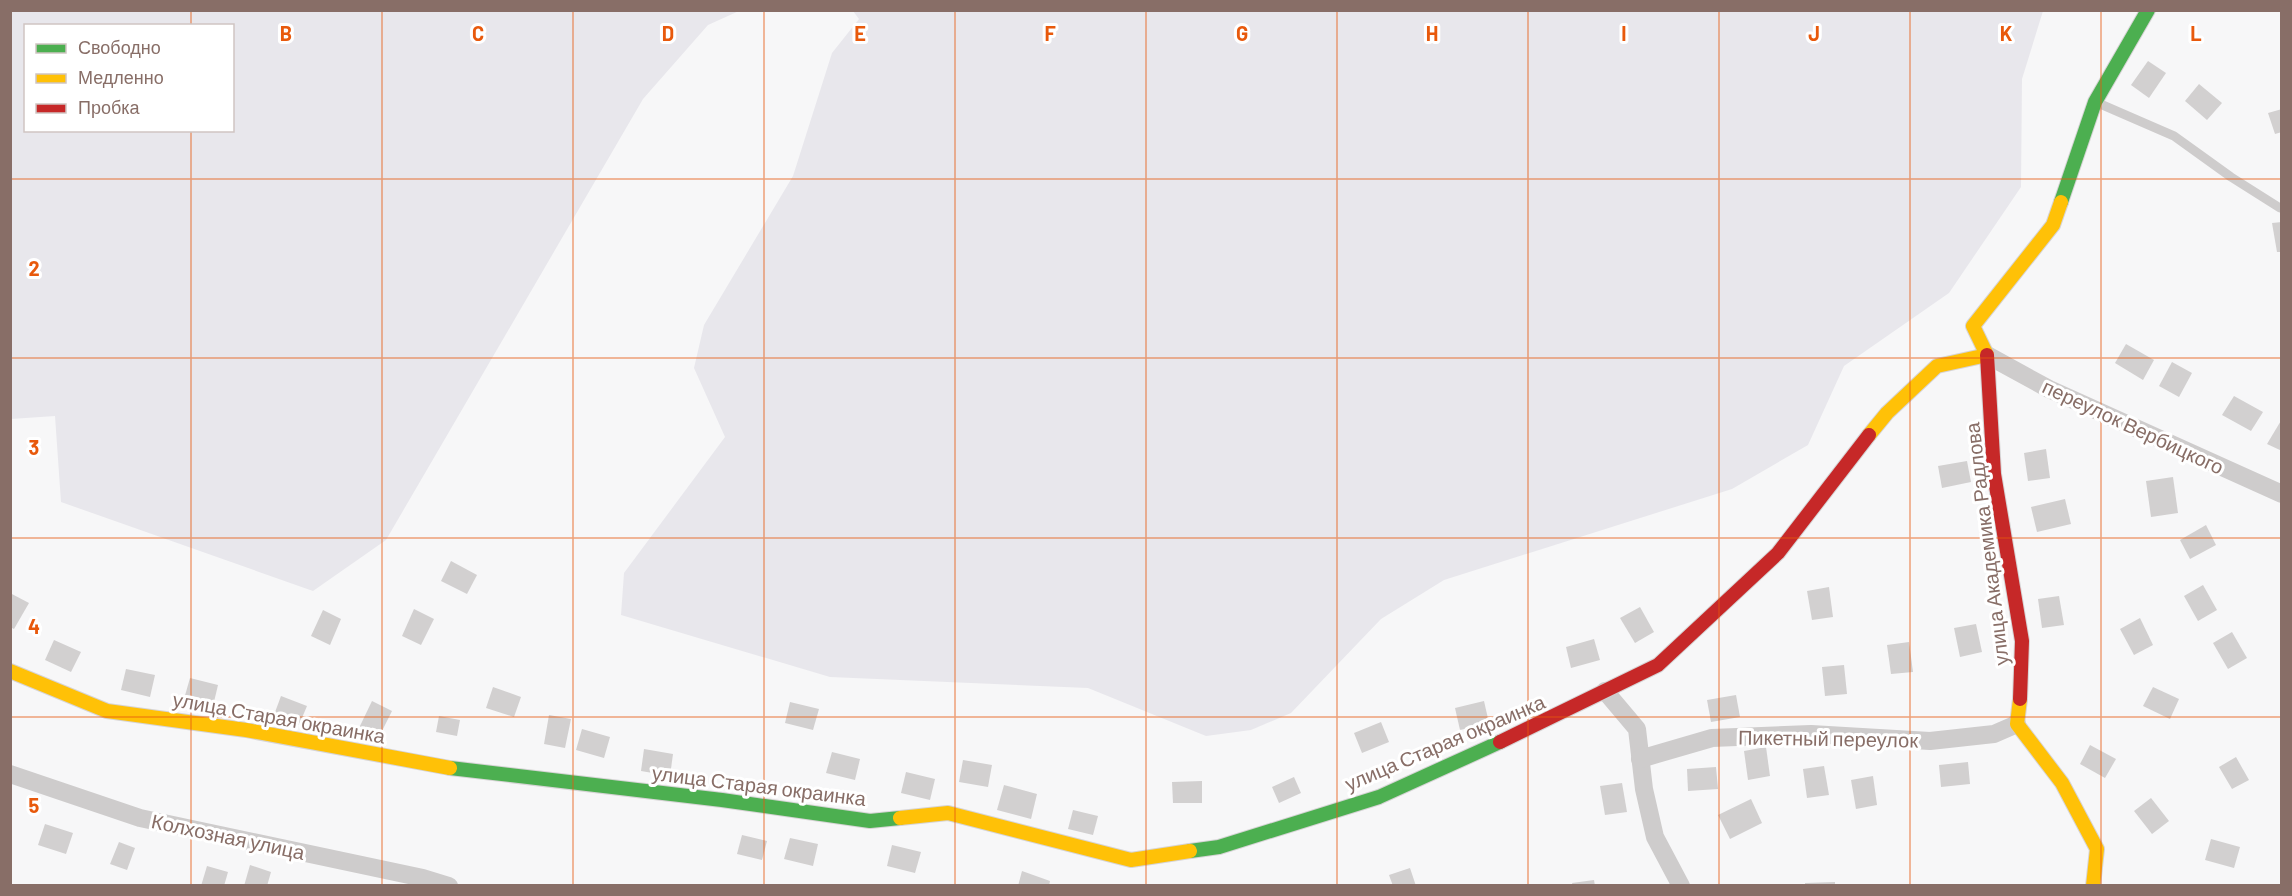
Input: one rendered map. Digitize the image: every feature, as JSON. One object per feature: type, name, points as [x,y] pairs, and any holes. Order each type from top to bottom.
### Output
[{"type":"street","points":[[1987,355],[1973,326],[2053,225],[2096,102],[2148,10]]},
{"type":"street","name":"переулок Вербицкого","points":[[1987,355],[2049,389],[2282,494]]},
{"type":"street","name":"улица Старая окраинка","points":[[10,671],[107,711],[246,730],[460,770],[722,800],[870,821],[948,813],[1131,860],[1219,847],[1379,796],[1540,724],[1658,665],[1778,553],[1887,413],[1937,366],[1987,355]]},
{"type":"street","name":"улица Академика Радлова","points":[[1987,355],[1994,474],[2022,641],[2022,678],[2017,724]]},
{"type":"street","points":[[1605,691],[1637,729],[1644,789],[1655,837],[1681,885]]},
{"type":"street","points":[[2017,724],[2062,783],[2097,849],[2093,885]]},
{"type":"street","name":"Пикетный переулок","points":[[1640,759],[1712,738],[1811,734],[1930,741],[1994,734],[2017,724]]},
{"type":"street","name":"Колхозная улица","points":[[10,774],[140,818],[449,885]]},
{"type":"lane","points":[[2096,102],[2174,136],[2231,177],[2280,208],[2282,207]]},
{"type":"shaded area","points":[[11,10],[739,10],[708,25],[643,99],[386,540],[313,591],[61,502],[55,416],[11,419]]},
{"type":"shaded area","points":[[853,11],[2043,11],[2022,79],[2021,187],[1949,293],[1844,366],[1808,445],[1732,489],[1444,580],[1381,619],[1291,713],[1251,730],[1206,736],[1088,688],[830,677],[621,615],[624,573],[725,437],[694,368],[704,325],[793,176],[832,53],[859,19]]},
{"type":"building","points":[[2148,61],[2166,73],[2149,98],[2131,85]]},
{"type":"building","points":[[2199,84],[2222,103],[2207,120],[2185,101]]},
{"type":"building","points":[[2282,109],[2282,132],[2275,134],[2268,113]]},
{"type":"building","points":[[2282,222],[2282,252],[2277,252],[2272,223]]},
{"type":"building","points":[[2126,344],[2154,360],[2143,380],[2115,363]]},
{"type":"building","points":[[2172,362],[2192,373],[2179,397],[2159,386]]},
{"type":"building","points":[[2234,396],[2263,412],[2251,431],[2222,415]]},
{"type":"building","points":[[2282,419],[2282,451],[2267,444]]},
{"type":"building","points":[[2046,449],[2050,478],[2028,481],[2024,453]]},
{"type":"building","points":[[1967,461],[1971,482],[1942,488],[1938,466]]},
{"type":"building","points":[[2173,477],[2178,513],[2151,517],[2146,481]]},
{"type":"building","points":[[2065,499],[2071,524],[2037,532],[2031,507]]},
{"type":"building","points":[[2206,525],[2216,545],[2190,559],[2180,540]]},
{"type":"building","points":[[451,561],[477,575],[467,594],[441,581]]},
{"type":"building","points":[[2203,585],[2217,610],[2198,621],[2184,596]]},
{"type":"building","points":[[1829,587],[1833,617],[1812,620],[1807,591]]},
{"type":"building","points":[[10,593],[29,603],[14,629],[10,627]]},
{"type":"building","points":[[2059,596],[2064,625],[2042,628],[2038,599]]},
{"type":"building","points":[[1640,607],[1654,632],[1635,643],[1620,618]]},
{"type":"building","points":[[414,609],[434,619],[421,645],[402,636]]},
{"type":"building","points":[[323,610],[341,619],[330,645],[311,636]]},
{"type":"building","points":[[2140,618],[2153,645],[2134,655],[2120,629]]},
{"type":"building","points":[[1976,624],[1982,652],[1960,657],[1954,628]]},
{"type":"building","points":[[2232,632],[2247,658],[2228,669],[2213,643]]},
{"type":"building","points":[[1594,639],[1600,660],[1571,668],[1566,647]]},
{"type":"building","points":[[54,640],[81,652],[71,672],[45,660]]},
{"type":"building","points":[[1909,642],[1913,672],[1891,674],[1887,645]]},
{"type":"building","points":[[1844,665],[1847,694],[1825,696],[1822,667]]},
{"type":"building","points":[[126,669],[155,675],[150,697],[121,690]]},
{"type":"building","points":[[190,678],[218,685],[213,706],[184,699]]},
{"type":"building","points":[[493,687],[521,697],[514,717],[486,708]]},
{"type":"building","points":[[2153,687],[2179,699],[2170,719],[2143,706]]},
{"type":"building","points":[[1736,695],[1740,717],[1711,722],[1707,700]]},
{"type":"building","points":[[281,696],[307,706],[299,725],[274,715]]},
{"type":"building","points":[[372,701],[392,711],[379,737],[359,728]]},
{"type":"building","points":[[1484,701],[1489,723],[1460,730],[1455,708]]},
{"type":"building","points":[[790,702],[819,709],[813,730],[785,723]]},
{"type":"building","points":[[549,715],[571,719],[565,748],[544,744]]},
{"type":"building","points":[[439,716],[460,720],[457,736],[436,732]]},
{"type":"building","points":[[1381,722],[1389,742],[1362,753],[1354,733]]},
{"type":"building","points":[[582,729],[610,737],[604,758],[576,750]]},
{"type":"building","points":[[2090,745],[2116,759],[2105,778],[2080,764]]},
{"type":"building","points":[[1766,747],[1770,776],[1748,780],[1744,751]]},
{"type":"building","points":[[644,749],[673,754],[670,776],[641,771]]},
{"type":"building","points":[[832,752],[860,759],[855,780],[826,773]]},
{"type":"building","points":[[2236,757],[2249,780],[2232,789],[2219,767]]},
{"type":"building","points":[[963,760],[992,765],[988,787],[959,782]]},
{"type":"building","points":[[1968,762],[1970,784],[1941,787],[1939,765]]},
{"type":"building","points":[[1824,766],[1829,795],[1807,798],[1803,769]]},
{"type":"building","points":[[1716,767],[1718,789],[1688,791],[1687,769]]},
{"type":"building","points":[[906,772],[935,779],[930,800],[901,793]]},
{"type":"building","points":[[1873,776],[1877,805],[1856,809],[1851,780]]},
{"type":"building","points":[[1294,777],[1301,793],[1279,803],[1272,787]]},
{"type":"building","points":[[1202,781],[1202,803],[1173,803],[1172,782]]},
{"type":"building","points":[[1622,783],[1627,812],[1605,815],[1600,786]]},
{"type":"building","points":[[1004,785],[1037,794],[1031,819],[997,810]]},
{"type":"building","points":[[2151,798],[2169,821],[2152,834],[2134,811]]},
{"type":"building","points":[[1751,799],[1762,823],[1730,839],[1718,815]]},
{"type":"building","points":[[1073,810],[1098,816],[1093,835],[1068,829]]},
{"type":"building","points":[[45,824],[73,833],[66,854],[38,845]]},
{"type":"building","points":[[742,835],[767,841],[762,860],[737,854]]},
{"type":"building","points":[[790,838],[818,844],[813,866],[784,859]]},
{"type":"building","points":[[2211,839],[2240,847],[2234,868],[2205,860]]},
{"type":"building","points":[[119,842],[135,848],[127,870],[110,864]]},
{"type":"building","points":[[892,845],[921,852],[915,873],[887,866]]},
{"type":"building","points":[[250,865],[271,872],[267,886],[244,886]]},
{"type":"building","points":[[207,866],[228,872],[224,886],[201,886]]},
{"type":"building","points":[[1410,868],[1416,886],[1393,886],[1389,875]]},
{"type":"building","points":[[1022,871],[1050,881],[1049,886],[1018,886]]},
{"type":"building","points":[[1594,880],[1595,886],[1573,886],[1572,883]]},
{"type":"building","points":[[1835,882],[1835,886],[1805,886],[1805,883]]},
{"type":"traffic: fast","points":[[2061,202],[2095,102],[2148,10]]},
{"type":"traffic: fast","points":[[1190,851],[1219,847],[1379,797],[1500,742]]},
{"type":"traffic: fast","points":[[450,768],[722,800],[870,821],[900,818]]},
{"type":"traffic: slow","points":[[1869,435],[1887,413],[1937,366],[1987,355],[1973,326],[2053,225],[2061,202]]},
{"type":"traffic: slow","points":[[10,671],[107,711],[246,730],[450,768]]},
{"type":"traffic: slow","points":[[2020,699],[2017,724],[2062,783],[2097,849],[2093,886]]},
{"type":"traffic: slow","points":[[900,818],[948,813],[1131,860],[1190,851]]},
{"type":"traffic: jam","points":[[1987,355],[1994,474],[2022,641],[2020,699]]},
{"type":"traffic: jam","points":[[1500,742],[1658,665],[1778,553],[1869,435]]}]
